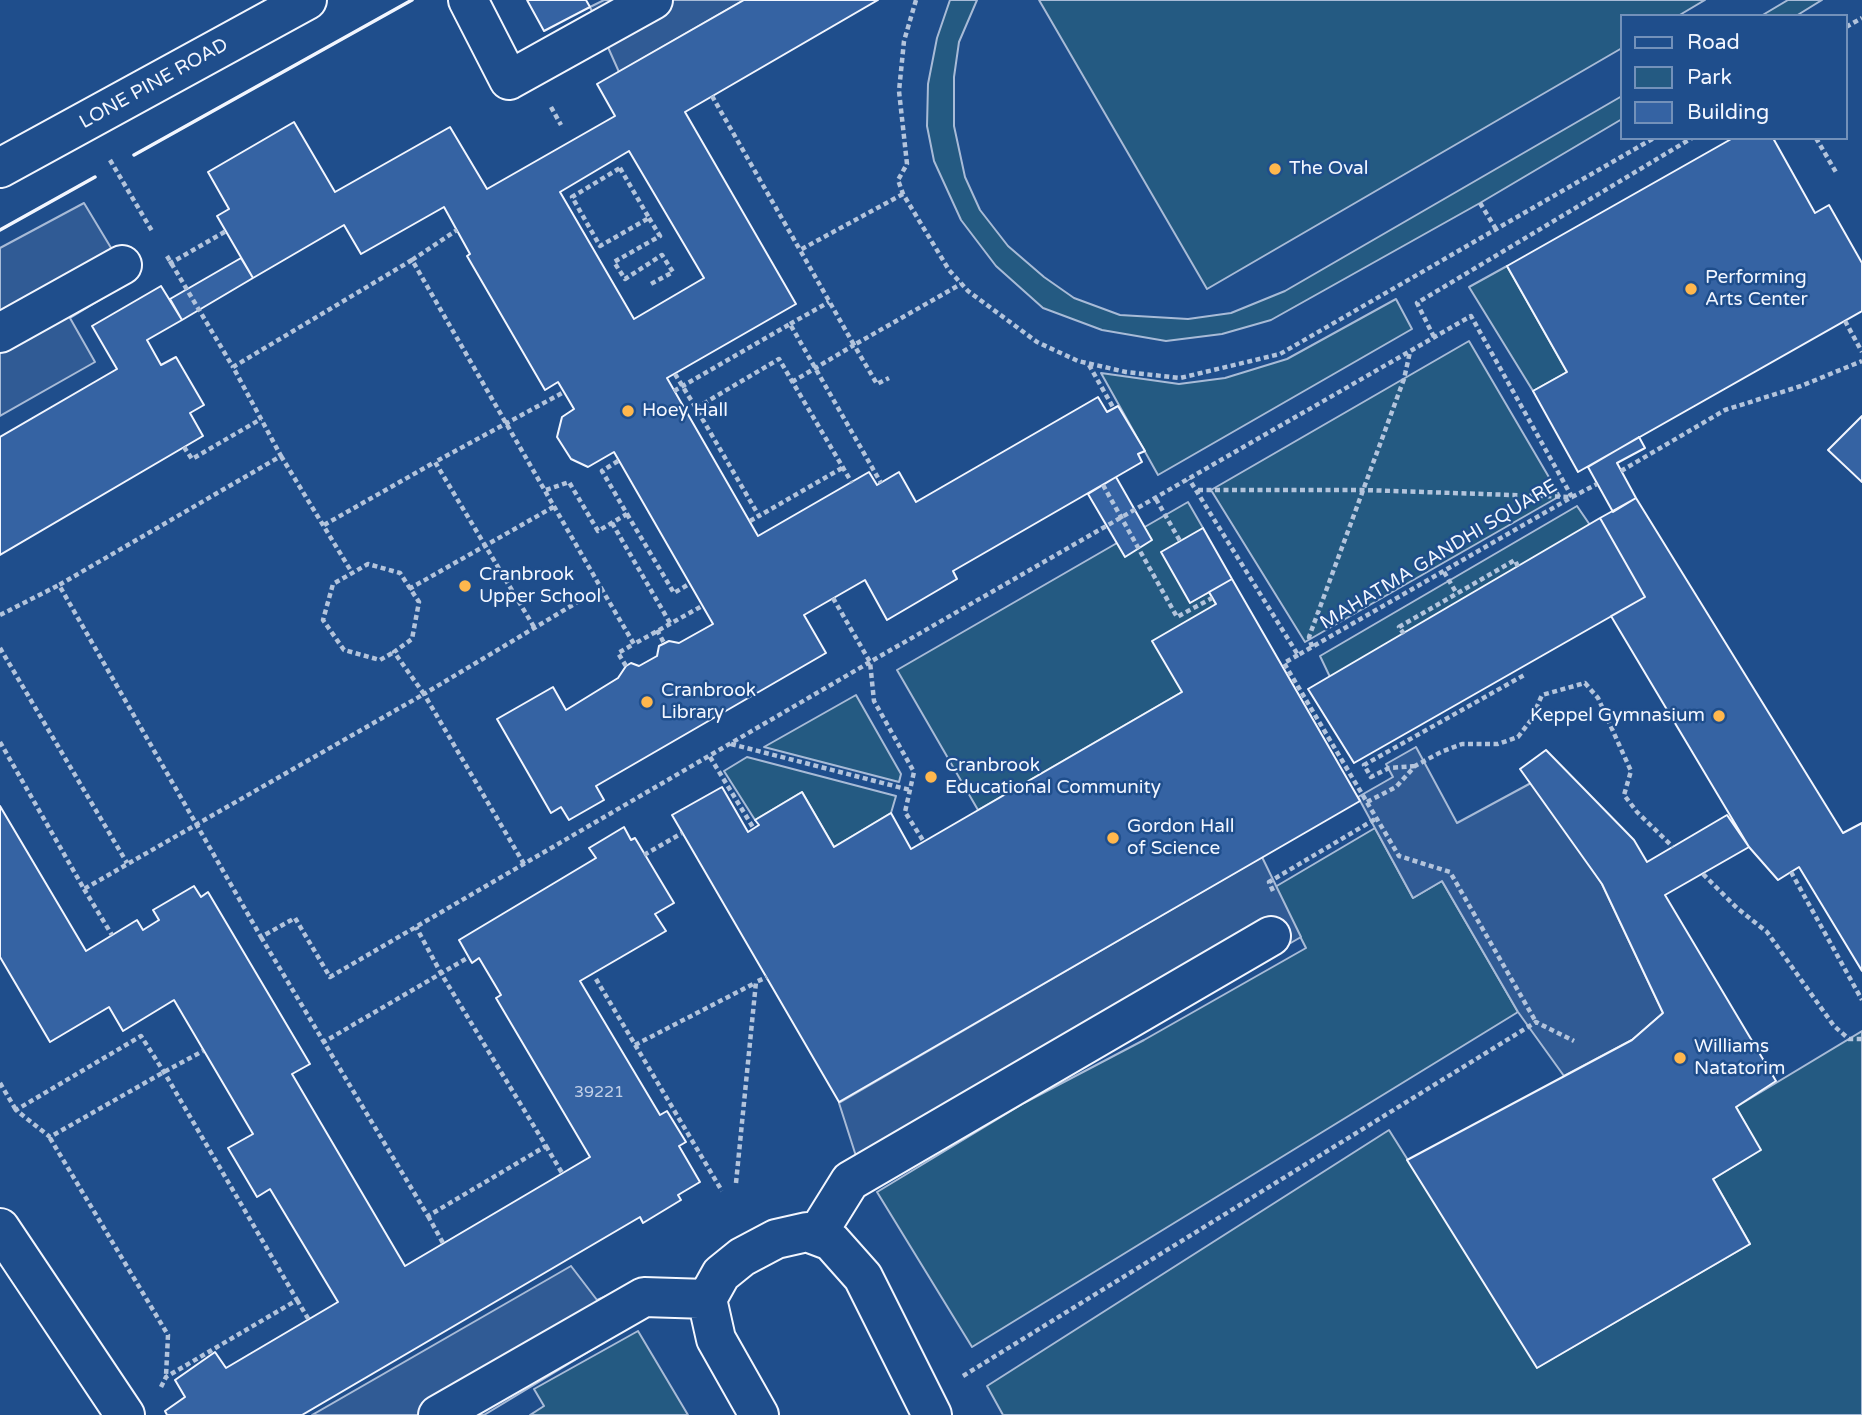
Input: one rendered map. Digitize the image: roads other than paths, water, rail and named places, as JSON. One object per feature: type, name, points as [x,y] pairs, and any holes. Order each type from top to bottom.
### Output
[{"type":"street","name":"LONE PINE ROAD","points":[[0,168],[307,0]]},
{"type":"street","points":[[468,0],[509,80],[653,0]]},
{"type":"street","points":[[0,333],[122,265]]},
{"type":"street","points":[[817,1234],[849,1181],[1271,936]]},
{"type":"street","points":[[0,1228],[140,1406]]},
{"type":"street","points":[[759,1415],[716,1339],[707,1299],[721,1274],[758,1246],[797,1233],[817,1234],[831,1241],[863,1277],[932,1415]]},
{"type":"street","points":[[438,1415],[644,1297],[707,1299]]},
{"type":"place","name":"The Oval","points":[[1275,169]]},
{"type":"place","name":"Performing Arts Center","points":[[1691,289]]},
{"type":"place","name":"Hoey Hall","points":[[628,411]]},
{"type":"place","name":"Cranbrook Upper School","points":[[465,586]]},
{"type":"place","name":"Cranbrook Library","points":[[647,702]]},
{"type":"place","name":"Keppel Gymnasium","points":[[1719,716]]},
{"type":"place","name":"Cranbrook Educational Community","points":[[931,777]]},
{"type":"place","name":"Gordon Hall of Science","points":[[1113,838]]},
{"type":"place","name":"Williams Natatorim","points":[[1680,1058]]}]
